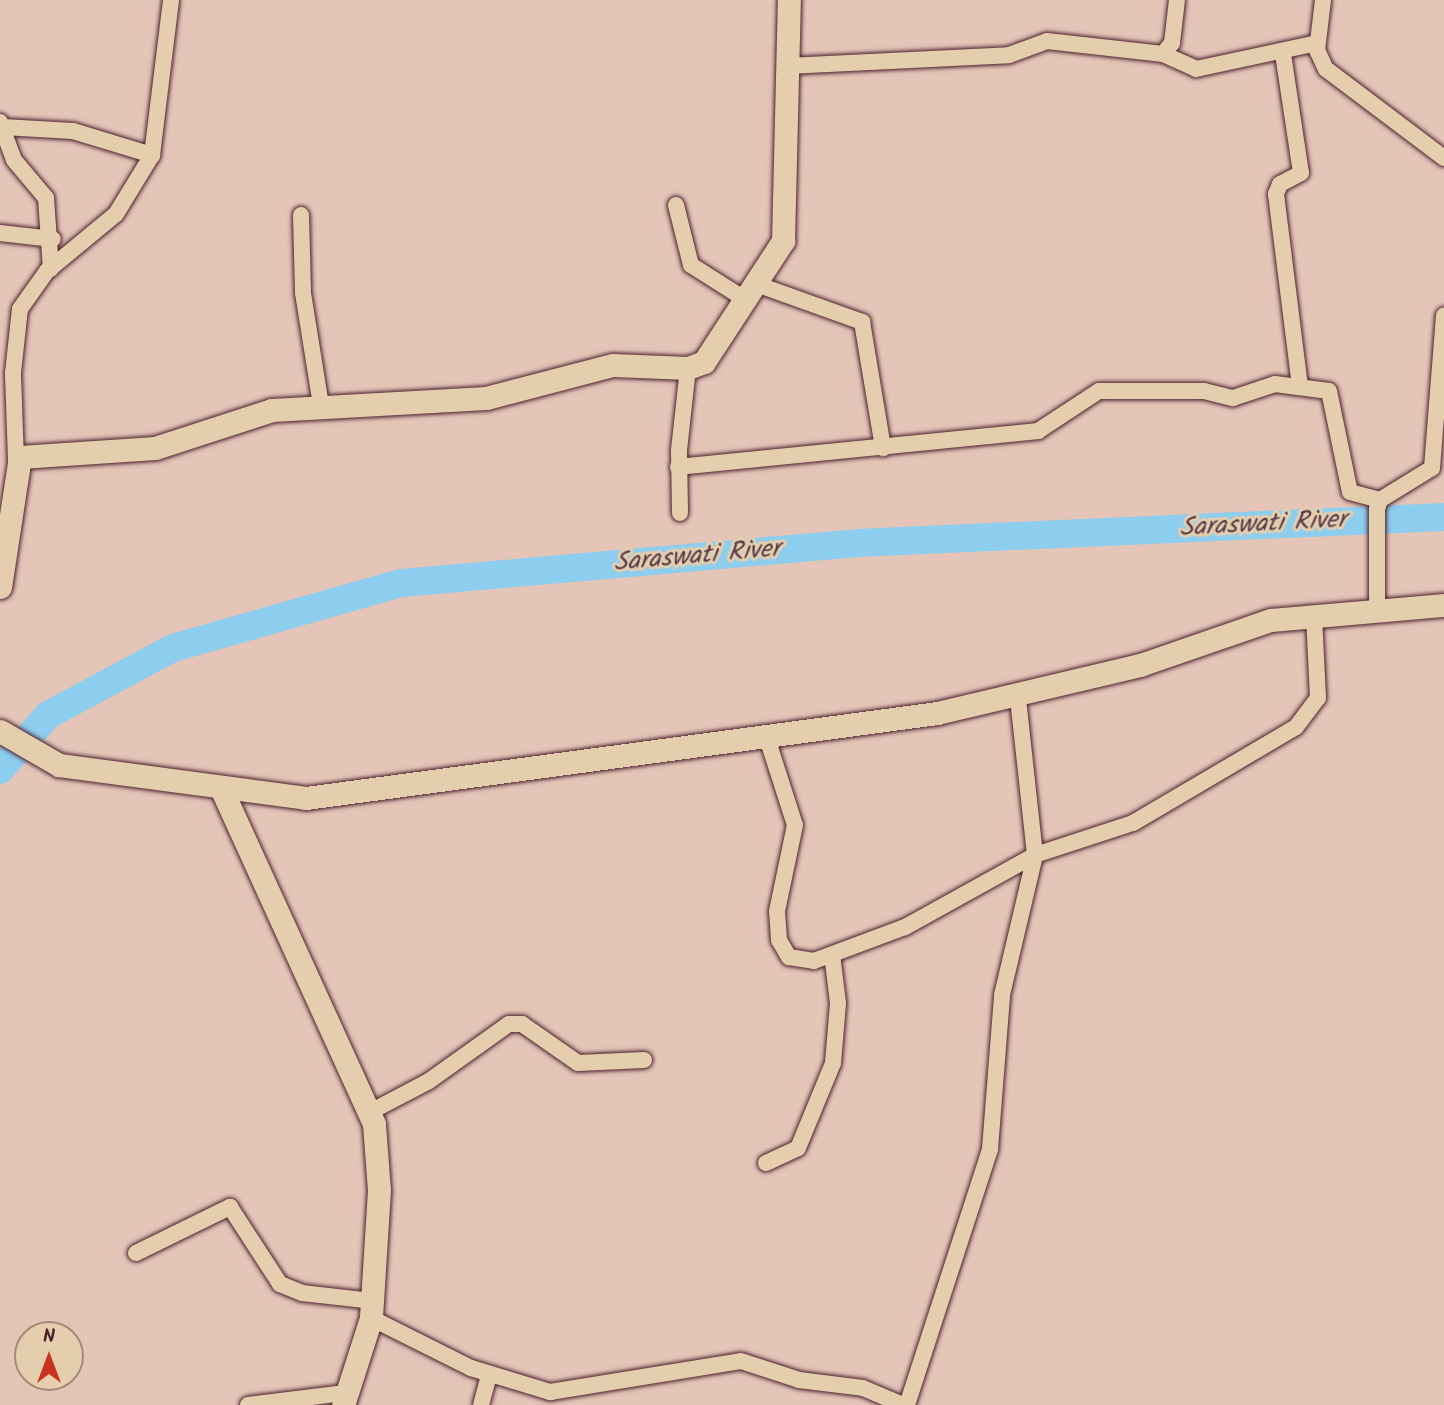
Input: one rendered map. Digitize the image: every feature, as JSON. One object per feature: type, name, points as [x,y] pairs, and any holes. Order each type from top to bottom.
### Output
[{"type":"street","points":[[0,587],[4,510],[16,460],[7,380],[20,309],[51,269],[109,222],[152,155],[172,0]]},
{"type":"street","points":[[16,460],[155,448],[260,413],[321,406],[486,398],[625,363],[688,368],[704,362],[722,339],[750,291],[777,257],[785,231],[789,0]]},
{"type":"street","points":[[1163,54],[1172,43],[1177,0]]},
{"type":"street","points":[[1323,0],[1317,43],[1326,69],[1444,158]]},
{"type":"street","points":[[787,66],[1009,55],[1047,41],[1163,54],[1196,69],[1283,54],[1317,43]]},
{"type":"street","points":[[1283,54],[1301,173],[1280,184],[1276,194],[1300,386]]},
{"type":"street","points":[[51,269],[53,239],[46,198],[14,160],[2,124],[73,131],[152,155]]},
{"type":"street","points":[[676,205],[691,265],[750,291],[862,322],[883,448]]},
{"type":"street","points":[[301,215],[303,293],[321,406]]},
{"type":"street","points":[[0,233],[53,239]]},
{"type":"street","points":[[678,467],[1044,430],[1099,391],[1204,391],[1233,398],[1270,384],[1300,386],[1332,396],[1348,485],[1355,496],[1380,500],[1432,468],[1440,414],[1444,315]]},
{"type":"street","points":[[680,513],[678,467],[688,368]]},
{"type":"street","points":[[1377,613],[1376,521],[1380,500]]},
{"type":"street","points":[[0,731],[28,748],[74,768],[306,798],[767,738],[1018,698],[1270,620],[1377,613],[1444,605]]},
{"type":"street","points":[[767,738],[795,825],[777,911],[779,940],[795,961],[832,954],[992,885],[1035,855],[1133,823],[1309,718],[1318,698],[1314,616]]},
{"type":"street","points":[[136,1253],[230,1207],[280,1284],[302,1293],[371,1309],[489,1375],[564,1392],[741,1361],[799,1380],[863,1388],[905,1405],[986,1169],[1002,995],[1035,855],[1018,698]]},
{"type":"street","points":[[222,788],[370,1112],[379,1190],[371,1309],[344,1399],[248,1405]]},
{"type":"street","points":[[766,1163],[798,1147],[833,1063],[838,1003],[832,954]]},
{"type":"street","points":[[370,1112],[429,1081],[509,1024],[522,1024],[579,1063],[644,1060]]},
{"type":"street","points":[[481,1405],[489,1375]]},
{"type":"waterway","name":"Saraswati River","points":[[0,770],[48,715],[173,648],[401,583],[857,543],[1444,517]]}]
